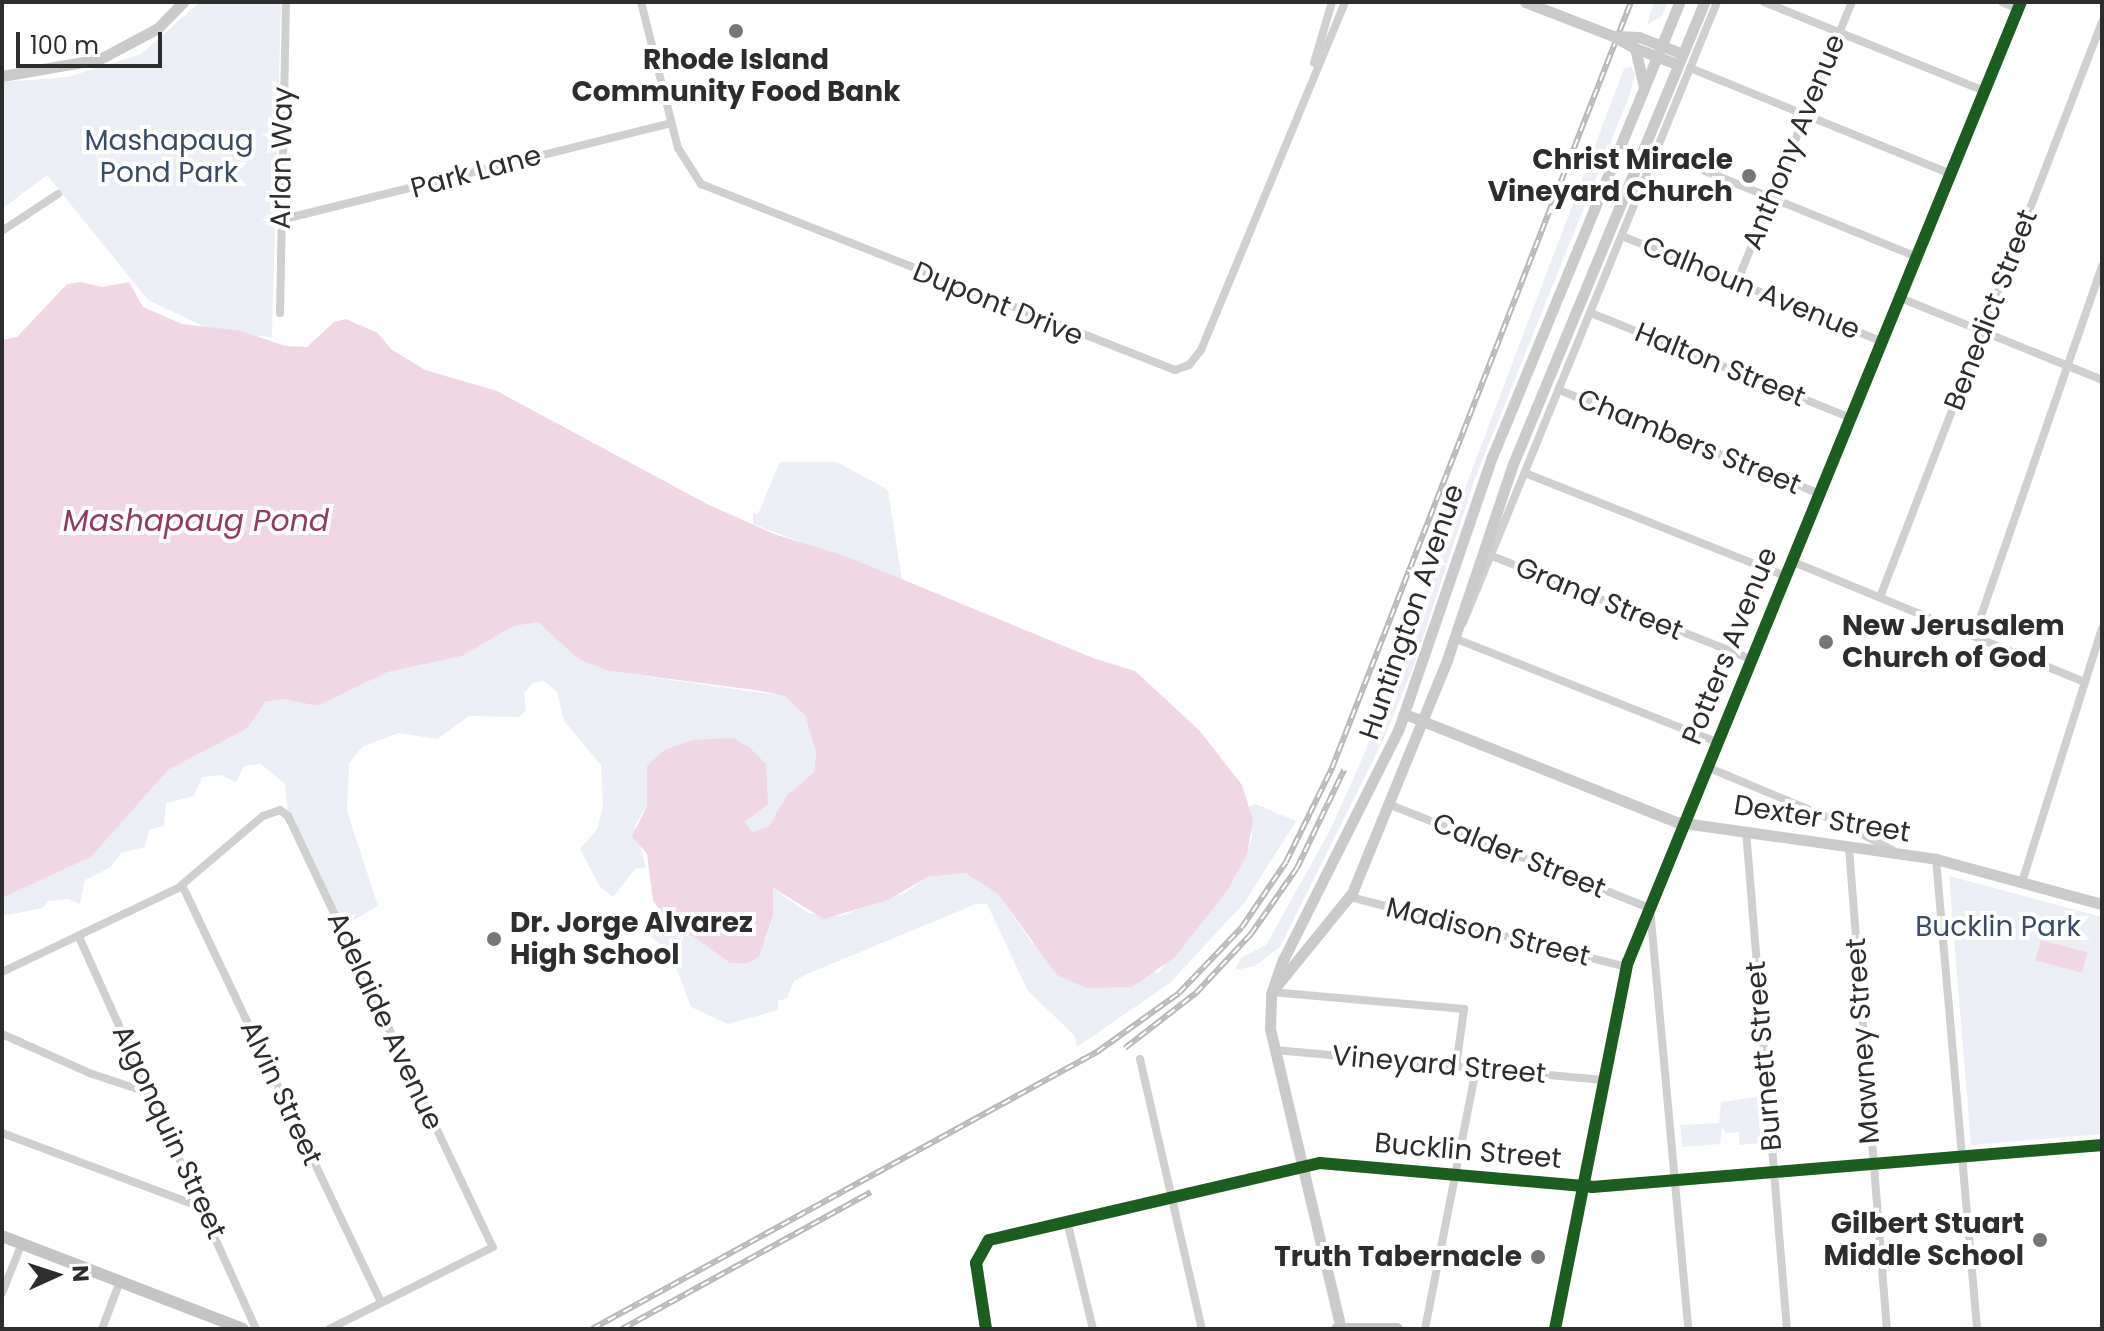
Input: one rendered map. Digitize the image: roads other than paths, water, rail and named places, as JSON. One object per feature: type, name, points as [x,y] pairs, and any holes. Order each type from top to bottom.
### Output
[{"type":"main road","points":[[2,76],[100,59],[158,28],[183,2]]},
{"type":"main road","points":[[1525,2],[1678,59]]},
{"type":"main road","name":"Huntington Avenue","points":[[1271,992],[1405,714],[1485,474],[1680,2]]},
{"type":"main road","name":"Huntington Avenue","points":[[1271,992],[1350,897],[1454,638],[1513,464],[1704,2]]},
{"type":"main road","points":[[1637,43],[1644,90]]},
{"type":"main road","name":"Dexter Street","points":[[1405,714],[1684,823],[1936,859],[2102,904]]},
{"type":"main road","points":[[1271,992],[1269,1021],[1339,1329],[1397,1329]]},
{"type":"main road","name":"Bucklin Street","points":[[986,1329],[976,1263],[982,1246],[1067,1221],[1330,1162],[1583,1186],[2102,1145]]},
{"type":"main road","points":[[2,1236],[243,1329]]},
{"type":"street","name":"Arlan Way","points":[[280,313],[286,2]]},
{"type":"street","name":"Dupont Drive","points":[[641,2],[671,123],[685,165],[707,188],[1175,370],[1189,365],[1201,350],[1309,80],[1345,2]]},
{"type":"street","name":"Dupont Drive","points":[[1309,80],[1332,2]]},
{"type":"street","name":"Huntington Avenue","points":[[1454,638],[1492,556],[1717,2]]},
{"type":"street","points":[[1764,2],[1982,90]]},
{"type":"street","name":"Anthony Avenue","points":[[1737,282],[1852,2]]},
{"type":"street","points":[[2002,2],[2020,5]]},
{"type":"street","name":"Potters Avenue","points":[[1555,1329],[1626,967],[1914,256],[2020,5]]},
{"type":"street","name":"Benedict Street","points":[[1880,597],[2102,22]]},
{"type":"street","points":[[1690,68],[1948,173]]},
{"type":"street","name":"Park Lane","points":[[280,220],[671,123]]},
{"type":"street","points":[[1656,151],[1914,256]]},
{"type":"street","points":[[2,231],[58,194]]},
{"type":"street","name":"Calhoun Avenue","points":[[1622,236],[1880,341]]},
{"type":"street","points":[[1974,636],[2102,266]]},
{"type":"street","points":[[1898,297],[2102,380]]},
{"type":"street","name":"Halton Street","points":[[1591,313],[1849,417]]},
{"type":"street","name":"Chambers Street","points":[[1559,390],[1818,493]]},
{"type":"street","points":[[1525,473],[1785,576]]},
{"type":"street","name":"Grand Street","points":[[1492,556],[1751,659]]},
{"type":"street","points":[[1791,561],[2085,682]]},
{"type":"street","points":[[2022,882],[2102,629]]},
{"type":"street","points":[[1454,638],[1717,742]]},
{"type":"street","points":[[1707,767],[1841,823],[1906,857]]},
{"type":"street","name":"Calder Street","points":[[1388,804],[1650,908]]},
{"type":"street","name":"Adelaide Avenue","points":[[182,885],[268,814],[280,810],[295,829],[493,1247],[380,1301]]},
{"type":"street","name":"Burnett Street","points":[[1746,831],[1787,1329]]},
{"type":"street","name":"Mawney Street","points":[[1849,848],[1887,1329]]},
{"type":"street","points":[[1936,859],[1977,1329]]},
{"type":"street","points":[[2,972],[182,885]]},
{"type":"street","name":"Alvin Street","points":[[182,885],[380,1301]]},
{"type":"street","name":"Madison Street","points":[[1350,897],[1626,967]]},
{"type":"street","points":[[1650,908],[1688,1329]]},
{"type":"street","name":"Algonquin Street","points":[[79,937],[153,1094],[256,1329]]},
{"type":"street","points":[[1271,992],[1464,1009],[1456,1067]]},
{"type":"street","points":[[2,1034],[153,1094]]},
{"type":"street","name":"Vineyard Street","points":[[1275,1050],[1604,1080]]},
{"type":"street","points":[[1140,1059],[1202,1329]]},
{"type":"street","points":[[1425,1329],[1476,1069]]},
{"type":"street","points":[[2,1133],[204,1208]]},
{"type":"street","points":[[1067,1221],[1093,1329]]},
{"type":"street","points":[[2,1293],[22,1243]]},
{"type":"street","points":[[102,1329],[120,1281]]},
{"type":"street","points":[[329,1329],[380,1301]]},
{"type":"water","name":"Mashapaug Pond","points":[[81,282],[102,287],[129,282],[143,307],[182,324],[242,331],[285,346],[307,347],[334,322],[346,319],[378,333],[391,349],[425,370],[497,391],[707,504],[774,534],[848,557],[1093,658],[1135,671],[1199,730],[1242,785],[1253,820],[1247,855],[1227,891],[1174,958],[1132,987],[1086,988],[1057,975],[998,894],[965,873],[928,877],[888,900],[824,919],[773,888],[773,916],[759,957],[748,963],[730,963],[663,914],[653,901],[647,854],[632,836],[647,806],[647,766],[664,750],[693,740],[733,738],[750,748],[766,764],[768,804],[745,822],[752,832],[769,826],[787,795],[814,772],[816,753],[805,715],[784,696],[762,691],[609,671],[578,659],[538,622],[513,626],[462,656],[388,672],[317,706],[284,699],[265,702],[248,728],[168,770],[91,857],[2,898],[2,340],[17,337],[67,284]]},
{"type":"water","points":[[2041,940],[2087,952],[2082,973],[2036,960]]},
{"type":"railway","points":[[592,1329],[1097,1052],[1179,993],[1242,927],[1286,862],[1332,768],[1631,2]]},
{"type":"railway","points":[[1125,1048],[1196,993],[1251,934],[1297,868],[1344,770]]},
{"type":"railway","points":[[622,1329],[871,1192]]},
{"type":"place","name":"Rhode Island Community Food Bank","points":[[736,31]]},
{"type":"place","name":"Christ Miracle Vineyard Church","points":[[1749,176]]},
{"type":"place","name":"New Jerusalem Church of God","points":[[1826,642]]},
{"type":"place","name":"Dr. Jorge Alvarez High School","points":[[494,939]]},
{"type":"place","name":"Gilbert Stuart Middle School","points":[[2040,1240]]},
{"type":"place","name":"Truth Tabernacle","points":[[1538,1257]]},
{"type":"park label","name":"Mashapaug Pond Park","points":[[169,157]]},
{"type":"park label","name":"Bucklin Park","points":[[1998,927]]}]
